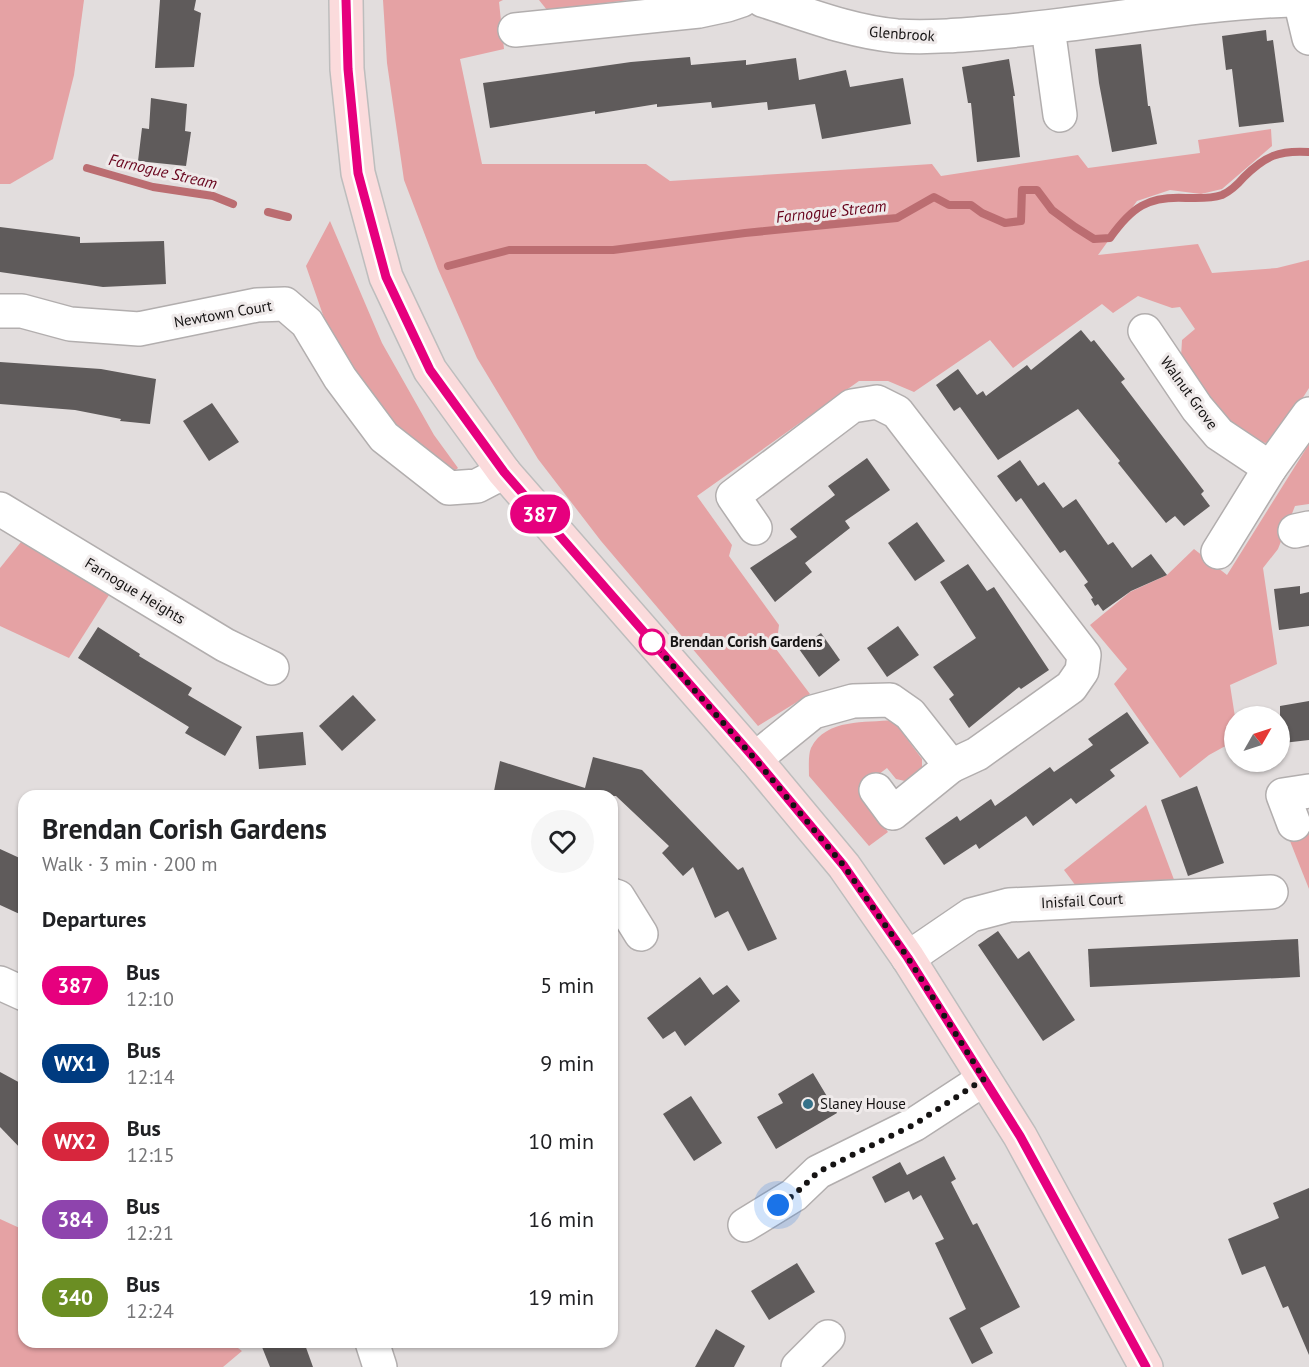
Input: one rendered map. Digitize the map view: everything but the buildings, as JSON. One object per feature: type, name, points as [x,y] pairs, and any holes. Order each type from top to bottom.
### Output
[{"type":"main road","points":[[346,0],[348,69],[358,173],[386,277],[430,370],[504,472],[755,759],[844,866],[908,958],[984,1079],[1042,1176],[1146,1367]]},
{"type":"street","points":[[514,30],[699,11],[742,0]]},
{"type":"street","name":"Glenbrook","points":[[762,0],[855,30],[897,36],[940,36],[1047,28],[1202,7],[1291,0]]},
{"type":"street","points":[[1300,0],[1309,38]]},
{"type":"street","points":[[1047,28],[1060,115]]},
{"type":"street","name":"Newtown Court","points":[[0,311],[22,311],[70,324],[139,328],[257,305],[285,304],[307,323],[340,378],[384,437],[420,467],[449,488],[477,486],[504,472]]},
{"type":"street","name":"Walnut Grove","points":[[1145,331],[1197,408],[1219,434],[1270,468]]},
{"type":"street","points":[[755,528],[733,496],[852,406],[877,402],[897,412],[1084,655],[1082,671],[1071,687],[977,754],[951,766],[892,813],[876,790]]},
{"type":"street","points":[[1218,552],[1270,468],[1309,414]]},
{"type":"street","name":"Farnogue Heights","points":[[0,509],[225,645],[272,668]]},
{"type":"street","points":[[755,759],[813,712],[852,701],[890,700],[910,714],[951,766]]},
{"type":"street","points":[[1294,824],[1283,795],[1309,790]]},
{"type":"street","name":"Inisfail Court","points":[[908,958],[971,915],[1009,905],[1271,892]]},
{"type":"street","points":[[618,897],[641,934]]},
{"type":"street","points":[[0,983],[18,991]]},
{"type":"street","points":[[745,1225],[794,1195],[818,1172],[915,1124],[984,1079]]},
{"type":"street","points":[[798,1367],[828,1336]]},
{"type":"street","points":[[374,1348],[380,1367]]},
{"type":"shaded area","points":[[0,0],[84,0],[74,75],[53,159],[10,184],[0,184]]},
{"type":"shaded area","points":[[383,0],[503,0],[499,2],[504,49],[460,59],[482,164],[646,164],[670,181],[932,164],[941,176],[1078,155],[1088,168],[1200,153],[1198,140],[1271,129],[1272,146],[1222,189],[1201,194],[1170,190],[1137,201],[1098,255],[1198,244],[1212,273],[1277,268],[1309,260],[1309,388],[1277,439],[1266,443],[1255,441],[1235,429],[1212,407],[1181,357],[1182,340],[1195,329],[1180,307],[1172,308],[1138,296],[1113,313],[1102,304],[1013,368],[990,340],[914,392],[888,381],[859,381],[697,496],[732,545],[729,556],[779,625],[776,649],[810,694],[758,726],[601,541],[538,459],[477,358],[438,269],[404,180],[387,63]]},
{"type":"shaded area","points":[[539,0],[630,0],[547,10]]},
{"type":"shaded area","points":[[330,221],[382,343],[434,435],[458,468],[452,473],[398,435],[331,338],[306,266]]},
{"type":"shaded area","points":[[1309,444],[1309,504],[1295,506],[1278,549],[1263,568],[1277,664],[1230,685],[1233,706],[1224,706],[1224,747],[1209,755],[1180,778],[1114,684],[1127,669],[1090,625],[1130,592],[1167,575],[1194,549],[1227,575]]},
{"type":"shaded area","points":[[21,542],[109,595],[69,658],[0,626],[0,568]]},
{"type":"shaded area","points":[[893,720],[922,759],[922,767],[905,781],[896,779],[887,768],[858,790],[888,832],[869,846],[809,776],[810,751],[818,738],[826,731],[836,727],[859,722]]},
{"type":"shaded area","points":[[1146,805],[1176,885],[1076,886],[1064,870]]},
{"type":"shaded area","points":[[1309,827],[1309,889],[1286,831]]},
{"type":"shaded area","points":[[0,1219],[18,1227],[18,1348],[238,1348],[242,1351],[223,1367],[0,1367]]},
{"type":"waterway","name":"Farnogue Stream","points":[[448,266],[509,250],[613,250],[745,233],[897,218],[934,197],[949,205],[971,205],[982,213],[1005,223],[1021,221],[1022,190],[1037,190],[1052,210],[1094,239],[1110,238],[1126,218],[1151,202],[1161,199],[1204,198],[1222,195],[1266,159],[1281,153],[1309,152]]},
{"type":"waterway","name":"Farnogue Stream","points":[[87,168],[153,187],[213,196],[233,204]]},
{"type":"waterway","name":"Farnogue Stream","points":[[268,212],[288,217]]},
{"type":"bus line","name":"387","points":[[346,0],[348,69],[358,173],[386,277],[430,370],[504,472],[755,759],[844,866],[908,958],[1020,1136],[1146,1367]]},
{"type":"place","name":"Brendan Corish Gardens","points":[[652,642]]},
{"type":"place","name":"Slaney House","points":[[808,1104]]},
{"type":"route","points":[[652,642],[755,759],[844,866],[908,958],[984,1079],[915,1124],[818,1172],[794,1195],[778,1205]]}]
